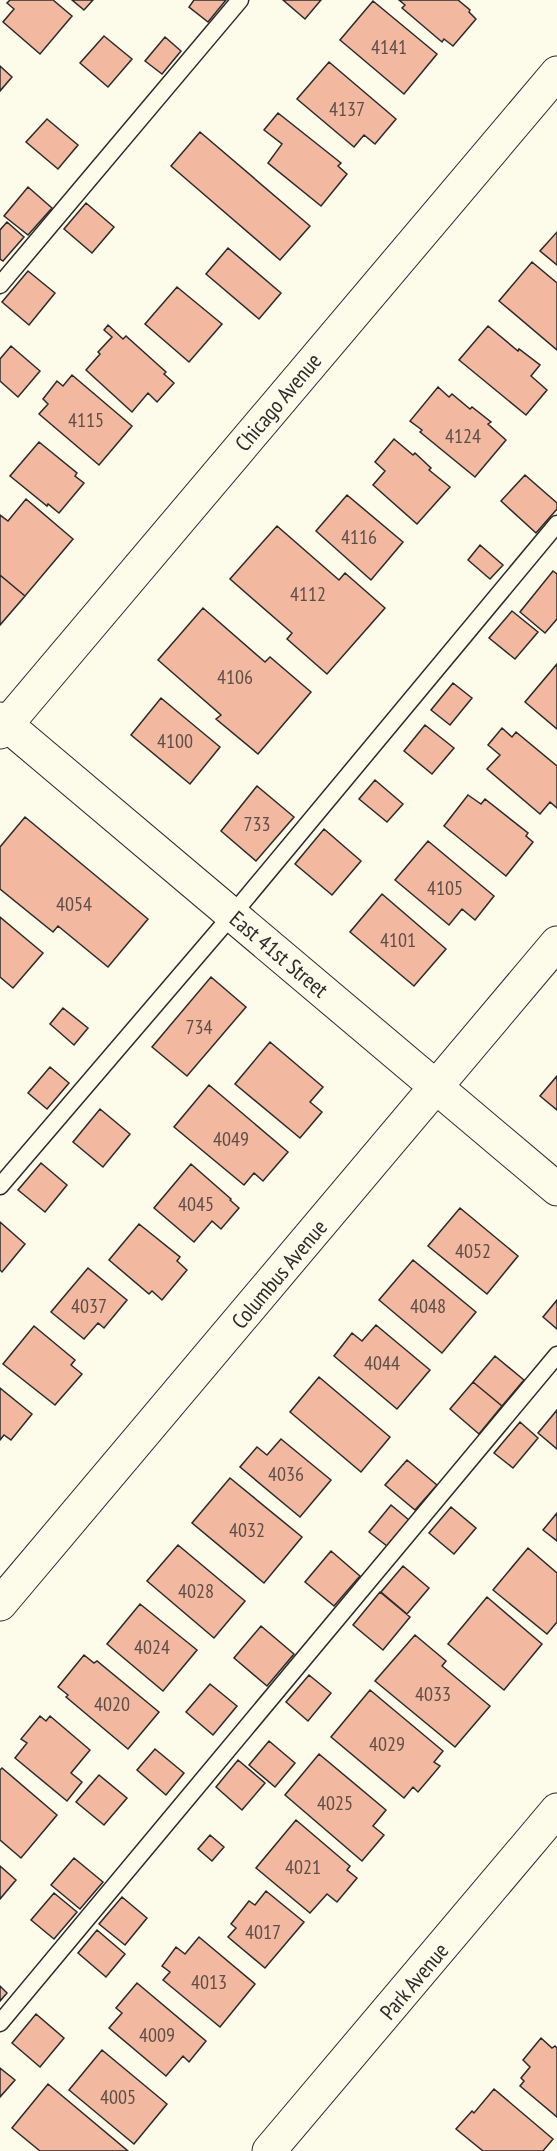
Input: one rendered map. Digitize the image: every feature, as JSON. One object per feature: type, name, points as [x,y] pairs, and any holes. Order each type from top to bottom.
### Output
[{"type":"street","name":"Chicago Avenue","points":[[2,725],[557,73]]},
{"type":"street","name":"East 41st Street","points":[[2,725],[557,1189]]},
{"type":"street","name":"Columbus Avenue","points":[[0,1604],[557,944]]},
{"type":"street","name":"Park Avenue","points":[[269,2151],[557,1810]]},
{"type":"lane","points":[[0,285],[240,0]]},
{"type":"lane","points":[[0,1186],[232,915],[557,524]]},
{"type":"lane","points":[[0,2023],[557,1354]]},
{"type":"building","points":[[10,0],[53,0],[72,16],[40,54],[3,22],[14,9],[7,3]]},
{"type":"building","points":[[72,0],[93,0],[84,10]]},
{"type":"building","points":[[194,0],[226,0],[208,22],[189,7]]},
{"type":"building","points":[[283,0],[321,0],[305,19]]},
{"type":"building","points":[[399,0],[458,0],[470,10],[469,12],[476,19],[453,46],[444,39],[442,42],[402,8],[405,5]]},
{"type":"building","points":[[373,1],[437,54],[404,94],[340,40]]},
{"type":"building","points":[[104,36],[132,59],[108,87],[80,63]]},
{"type":"building","points":[[165,37],[181,51],[162,74],[145,61]]},
{"type":"building","points":[[329,62],[396,119],[375,144],[364,135],[354,147],[297,99]]},
{"type":"building","points":[[0,66],[12,77],[0,91]]},
{"type":"building","points":[[278,113],[341,163],[338,166],[347,174],[321,206],[268,163],[282,144],[264,130]]},
{"type":"building","points":[[47,119],[78,145],[58,169],[26,142]]},
{"type":"building","points":[[200,132],[310,226],[280,260],[171,166]]},
{"type":"building","points":[[28,187],[52,208],[28,235],[4,216]]},
{"type":"building","points":[[86,203],[114,227],[92,253],[64,229]]},
{"type":"building","points":[[7,222],[24,237],[3,261],[0,259],[0,230]]},
{"type":"building","points":[[557,232],[557,265],[540,251]]},
{"type":"building","points":[[228,248],[281,293],[259,319],[206,274]]},
{"type":"building","points":[[532,262],[557,283],[557,350],[499,301]]},
{"type":"building","points":[[28,271],[55,293],[29,325],[2,302]]},
{"type":"building","points":[[177,287],[222,324],[189,362],[145,324]]},
{"type":"building","points":[[108,325],[123,339],[126,336],[166,372],[164,374],[174,383],[157,402],[148,393],[132,412],[86,370],[112,337],[104,330]]},
{"type":"building","points":[[488,326],[518,351],[519,349],[540,365],[531,376],[547,390],[526,415],[459,360]]},
{"type":"building","points":[[11,346],[40,371],[18,397],[0,381],[0,359]]},
{"type":"building","points":[[72,375],[132,426],[99,465],[39,414],[48,404],[43,399],[57,381],[63,386]]},
{"type":"building","points":[[438,387],[449,397],[452,394],[470,409],[472,407],[491,422],[488,424],[506,440],[475,477],[420,432],[422,430],[410,421]]},
{"type":"building","points":[[394,439],[413,455],[415,453],[431,468],[429,470],[450,487],[417,524],[373,485],[385,471],[375,462]]},
{"type":"building","points":[[39,442],[77,473],[75,476],[84,483],[59,513],[10,476]]},
{"type":"building","points":[[525,475],[557,503],[557,509],[536,533],[501,501]]},
{"type":"building","points":[[347,495],[403,542],[371,580],[316,531]]},
{"type":"building","points":[[26,499],[73,539],[25,596],[0,575],[0,515],[8,521]]},
{"type":"building","points":[[277,526],[339,580],[345,573],[385,608],[327,674],[287,639],[292,633],[230,579]]},
{"type":"building","points":[[480,545],[503,565],[490,579],[468,560]]},
{"type":"building","points":[[553,571],[557,574],[557,619],[545,633],[520,612]]},
{"type":"building","points":[[0,575],[25,596],[0,625]]},
{"type":"building","points":[[203,608],[265,662],[270,657],[311,692],[258,754],[216,719],[221,715],[158,660]]},
{"type":"building","points":[[512,611],[538,632],[515,659],[489,638]]},
{"type":"building","points":[[557,664],[557,729],[525,702]]},
{"type":"building","points":[[453,683],[472,698],[450,725],[431,710]]},
{"type":"building","points":[[161,698],[220,747],[190,784],[131,735]]},
{"type":"building","points":[[425,725],[454,748],[432,774],[404,751]]},
{"type":"building","points":[[502,728],[512,737],[516,732],[557,766],[557,808],[550,802],[540,814],[487,769],[500,755],[488,745]]},
{"type":"building","points":[[375,780],[403,804],[387,822],[359,799]]},
{"type":"building","points":[[257,786],[294,817],[256,861],[221,831]]},
{"type":"building","points":[[468,795],[481,804],[485,799],[528,833],[526,836],[533,842],[506,876],[444,826]]},
{"type":"building","points":[[25,817],[148,919],[108,967],[58,926],[53,932],[0,889],[0,847]]},
{"type":"building","points":[[324,829],[361,861],[332,895],[295,864]]},
{"type":"building","points":[[428,841],[494,896],[475,920],[462,909],[449,925],[395,880]]},
{"type":"building","points":[[382,894],[446,949],[414,986],[350,932]]},
{"type":"building","points":[[0,917],[43,953],[13,988],[0,977]]},
{"type":"building","points":[[211,977],[246,1007],[187,1076],[152,1047]]},
{"type":"building","points":[[63,1008],[88,1028],[74,1045],[50,1024]]},
{"type":"building","points":[[270,1042],[323,1087],[310,1102],[322,1112],[300,1138],[235,1084]]},
{"type":"building","points":[[50,1067],[69,1083],[47,1109],[28,1093]]},
{"type":"building","points":[[557,1076],[557,1110],[540,1096]]},
{"type":"building","points":[[209,1085],[288,1152],[263,1181],[254,1173],[244,1185],[174,1127]]},
{"type":"building","points":[[100,1109],[130,1134],[103,1167],[73,1142]]},
{"type":"building","points":[[41,1163],[67,1185],[45,1212],[18,1190]]},
{"type":"building","points":[[191,1164],[239,1208],[221,1229],[212,1221],[194,1242],[154,1208]]},
{"type":"building","points":[[460,1208],[518,1256],[487,1294],[428,1246]]},
{"type":"building","points":[[0,1222],[25,1244],[2,1272],[0,1270]]},
{"type":"building","points":[[139,1224],[180,1257],[177,1261],[187,1270],[162,1300],[152,1291],[149,1294],[109,1260]]},
{"type":"building","points":[[413,1260],[476,1312],[442,1353],[379,1300]]},
{"type":"building","points":[[88,1268],[127,1300],[104,1328],[98,1323],[84,1339],[51,1312]]},
{"type":"building","points":[[557,1300],[557,1329],[543,1317]]},
{"type":"building","points":[[376,1325],[430,1370],[397,1409],[334,1356],[352,1333],[362,1341]]},
{"type":"building","points":[[34,1326],[75,1360],[71,1365],[82,1374],[55,1405],[3,1364]]},
{"type":"building","points":[[495,1356],[524,1380],[502,1406],[473,1382]]},
{"type":"building","points":[[319,1377],[390,1437],[361,1472],[290,1412]]},
{"type":"building","points":[[473,1382],[502,1406],[479,1434],[450,1409]]},
{"type":"building","points":[[0,1388],[32,1414],[11,1440],[4,1435],[0,1440]]},
{"type":"building","points":[[557,1410],[557,1449],[538,1433]]},
{"type":"building","points":[[520,1422],[538,1438],[513,1468],[494,1453]]},
{"type":"building","points":[[281,1439],[331,1480],[300,1517],[240,1467],[257,1447],[267,1455]]},
{"type":"building","points":[[407,1460],[437,1485],[415,1510],[385,1485]]},
{"type":"building","points":[[230,1478],[302,1537],[264,1583],[192,1523]]},
{"type":"building","points":[[391,1505],[409,1520],[387,1546],[369,1532]]},
{"type":"building","points":[[451,1507],[476,1528],[454,1554],[429,1533]]},
{"type":"building","points":[[557,1513],[557,1541],[543,1530]]},
{"type":"building","points":[[178,1545],[245,1601],[214,1638],[147,1581]]},
{"type":"building","points":[[528,1548],[557,1573],[557,1622],[547,1634],[493,1590]]},
{"type":"building","points":[[331,1551],[360,1576],[334,1606],[305,1582]]},
{"type":"building","points":[[403,1566],[429,1588],[407,1614],[381,1592]]},
{"type":"building","points":[[380,1592],[410,1617],[383,1650],[353,1625]]},
{"type":"building","points":[[487,1597],[542,1644],[504,1690],[448,1644]]},
{"type":"building","points":[[140,1604],[197,1650],[163,1691],[107,1644]]},
{"type":"building","points":[[261,1626],[294,1654],[267,1686],[234,1658]]},
{"type":"building","points":[[415,1635],[446,1661],[442,1666],[490,1706],[455,1747],[375,1681]]},
{"type":"building","points":[[84,1655],[94,1663],[97,1661],[159,1712],[128,1749],[66,1697],[68,1695],[58,1687]]},
{"type":"building","points":[[309,1675],[331,1693],[308,1721],[286,1702]]},
{"type":"building","points":[[210,1684],[237,1706],[213,1735],[186,1712]]},
{"type":"building","points":[[370,1690],[443,1751],[434,1762],[440,1766],[418,1792],[413,1787],[404,1798],[331,1737]]},
{"type":"building","points":[[40,1716],[46,1721],[50,1716],[90,1750],[71,1773],[82,1782],[67,1801],[15,1758],[27,1743],[21,1739]]},
{"type":"building","points":[[269,1741],[295,1763],[275,1787],[249,1765]]},
{"type":"building","points":[[155,1749],[184,1773],[166,1795],[137,1770]]},
{"type":"building","points":[[319,1754],[386,1810],[373,1826],[384,1835],[362,1861],[285,1795]]},
{"type":"building","points":[[238,1760],[265,1783],[242,1810],[216,1787]]},
{"type":"building","points":[[2,1768],[57,1815],[21,1858],[0,1840],[0,1770]]},
{"type":"building","points":[[99,1775],[127,1798],[104,1825],[76,1802]]},
{"type":"building","points":[[296,1820],[350,1866],[347,1870],[357,1878],[337,1902],[327,1894],[310,1913],[256,1868]]},
{"type":"building","points":[[210,1835],[224,1847],[212,1861],[198,1849]]},
{"type":"building","points":[[74,1858],[103,1882],[80,1909],[51,1885]]},
{"type":"building","points":[[0,1866],[16,1880],[0,1899]]},
{"type":"building","points":[[266,1891],[304,1922],[265,1968],[228,1937],[236,1928],[231,1924],[249,1901],[255,1905]]},
{"type":"building","points":[[54,1893],[77,1912],[54,1939],[31,1920]]},
{"type":"building","points":[[122,1897],[147,1918],[125,1945],[99,1924]]},
{"type":"building","points":[[97,1930],[125,1954],[106,1977],[78,1953]]},
{"type":"building","points":[[199,1937],[255,1984],[220,2027],[163,1980],[170,1972],[162,1966],[176,1947],[185,1954]]},
{"type":"building","points":[[137,1983],[206,2041],[189,2062],[183,2056],[166,2076],[109,2028],[122,2013],[116,2008]]},
{"type":"building","points":[[0,1986],[7,1993],[0,2001]]},
{"type":"building","points":[[36,2014],[64,2038],[40,2067],[12,2043]]},
{"type":"building","points":[[541,2038],[552,2048],[555,2046],[557,2048],[557,2117],[520,2086],[524,2081],[521,2078],[530,2067],[523,2060]]},
{"type":"building","points":[[102,2050],[167,2104],[134,2144],[69,2090]]},
{"type":"building","points":[[0,2068],[15,2080],[0,2097]]},
{"type":"building","points":[[48,2084],[128,2151],[40,2151],[12,2128]]},
{"type":"building","points":[[494,2089],[553,2139],[543,2151],[483,2151],[456,2129],[472,2111],[474,2113]]}]
